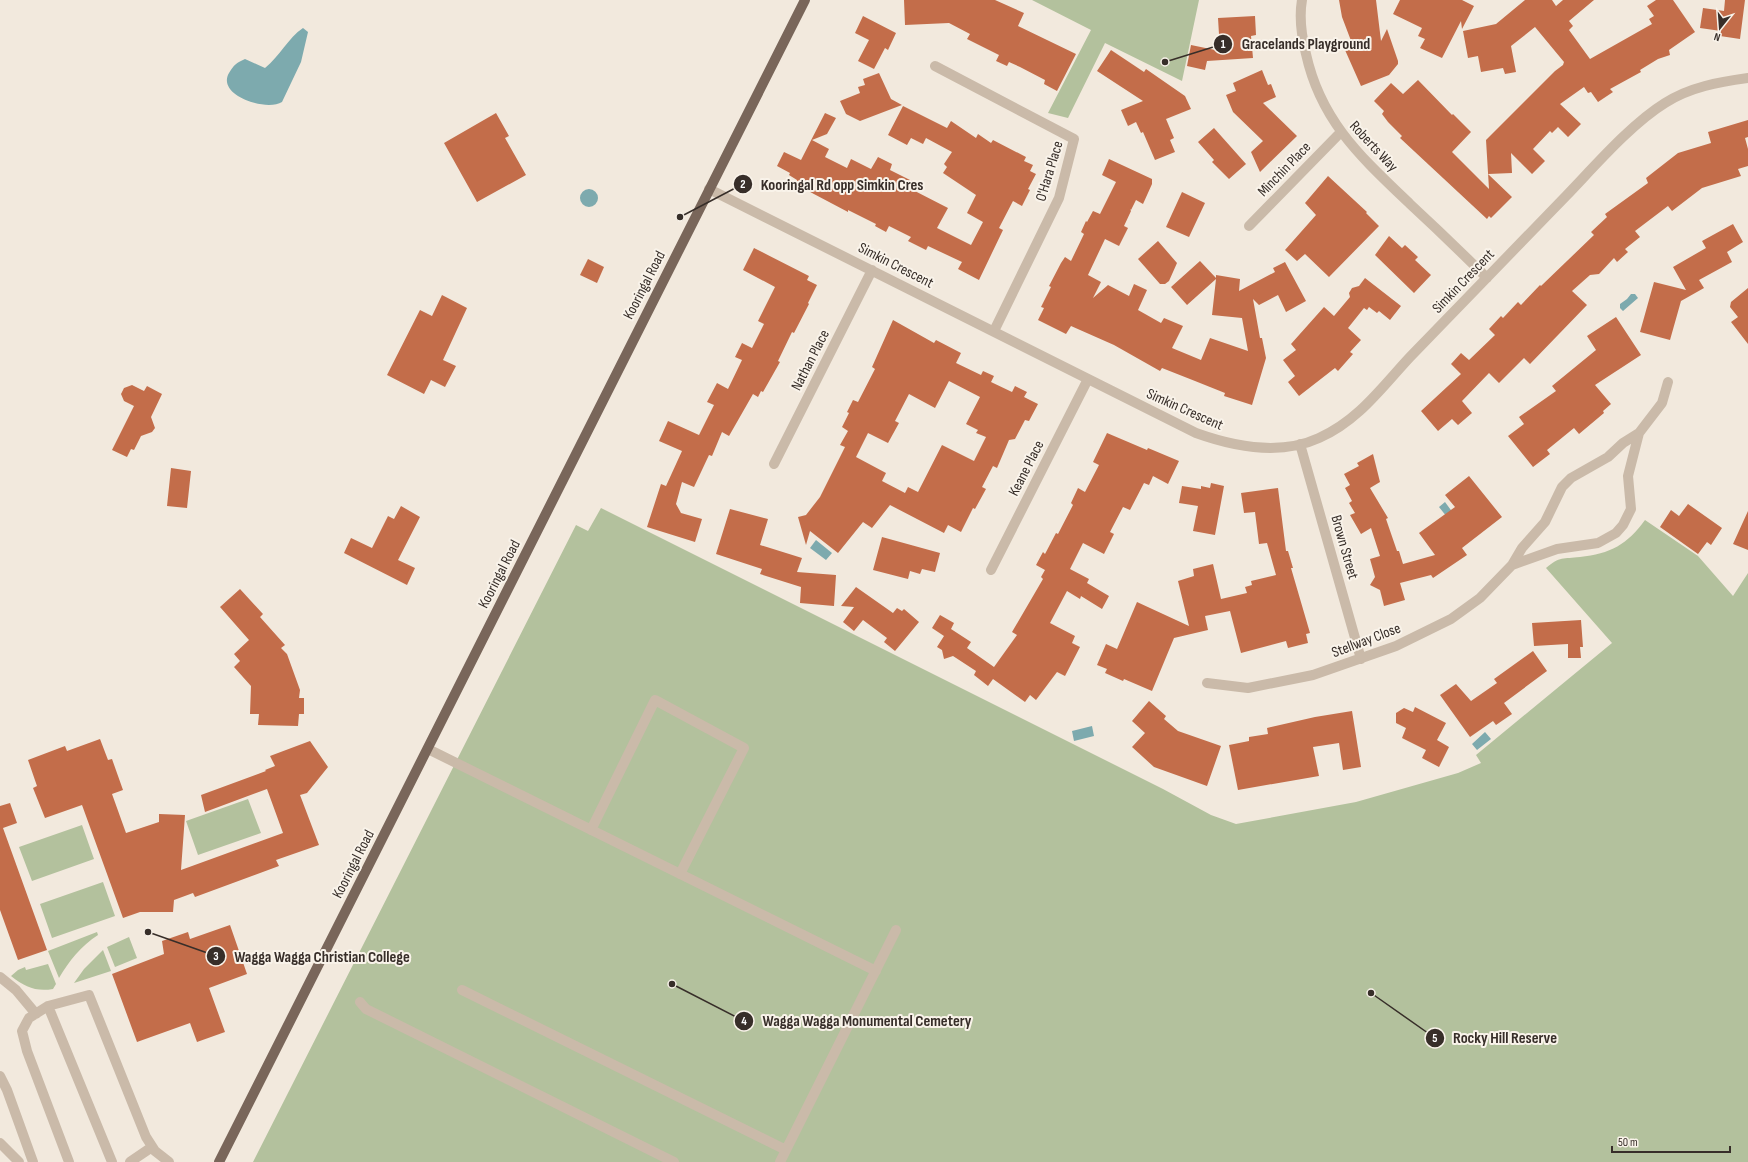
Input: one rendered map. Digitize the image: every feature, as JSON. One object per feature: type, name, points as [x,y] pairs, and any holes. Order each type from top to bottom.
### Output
[{"type":"main road","name":"Kooringal Road","points":[[219,1162],[805,0]]},
{"type":"street","name":"Roberts Way","points":[[1302,0],[1302,40],[1310,76],[1340,133],[1362,158],[1487,278]]},
{"type":"street","name":"O'Hara Place","points":[[935,66],[1074,139],[1059,198],[994,331]]},
{"type":"street","name":"Simkin Crescent","points":[[710,189],[1196,433],[1223,442],[1250,447],[1277,447],[1300,444],[1319,438],[1354,416],[1373,399],[1408,359],[1644,118],[1665,102],[1688,91],[1720,82],[1748,78]]},
{"type":"street","name":"Minchin Place","points":[[1249,226],[1340,133]]},
{"type":"street","name":"Nathan Place","points":[[774,464],[872,270]]},
{"type":"street","name":"Keane Place","points":[[991,570],[1088,379]]},
{"type":"street","name":"Stellway Close","points":[[1512,565],[1557,549],[1598,543],[1616,533],[1623,525],[1630,509],[1628,476],[1640,433],[1662,403],[1668,382]]},
{"type":"street","name":"Stellway Close","points":[[1207,683],[1235,688],[1259,687],[1313,675],[1396,646],[1451,619],[1480,598],[1512,565],[1522,548],[1545,522],[1562,487],[1576,475],[1608,457],[1623,443],[1640,433]]},
{"type":"street","name":"Brown Street","points":[[1300,444],[1361,659]]},
{"type":"street","points":[[591,830],[655,700],[744,748],[680,874]]},
{"type":"street","points":[[428,749],[876,971]]},
{"type":"street","points":[[780,1162],[896,930]]},
{"type":"street","points":[[0,977],[16,990],[36,1014]]},
{"type":"street","points":[[462,990],[786,1150]]},
{"type":"street","points":[[69,1162],[27,1052],[22,1031],[28,1018],[48,1006],[89,995],[146,1137],[155,1151],[169,1162]]},
{"type":"street","points":[[360,1002],[366,1009],[674,1162]]},
{"type":"street","points":[[48,1006],[112,1162]]},
{"type":"street","points":[[0,1076],[7,1090],[33,1162]]},
{"type":"street","points":[[0,1144],[20,1162]]},
{"type":"street","points":[[130,1162],[152,1147]]},
{"type":"green space","points":[[1032,0],[1199,0],[1182,81],[1105,43],[1068,118],[1048,113],[1091,30]]},
{"type":"green space","points":[[601,508],[1163,789],[1211,815],[1236,824],[1356,802],[1458,773],[1481,763],[1476,755],[1612,643],[1546,568],[1555,562],[1562,559],[1591,556],[1609,550],[1625,541],[1645,520],[1698,556],[1733,596],[1748,573],[1748,1162],[253,1162],[576,525],[588,531]]},
{"type":"green space","points":[[248,799],[261,833],[198,855],[186,821]]},
{"type":"green space","points":[[82,825],[94,859],[32,881],[19,847]]},
{"type":"green space","points":[[103,882],[115,916],[52,938],[40,904]]},
{"type":"green space","points":[[97,932],[98,935],[76,954],[59,978],[48,951]]},
{"type":"green space","points":[[129,937],[137,958],[115,967],[107,947]]},
{"type":"green space","points":[[103,950],[111,971],[74,983],[84,969]]},
{"type":"green space","points":[[48,964],[56,984],[53,989],[41,990],[31,988],[11,976],[18,970],[25,967],[26,970]]},
{"type":"water","points":[[303,28],[308,32],[301,62],[282,102],[275,105],[255,103],[245,100],[230,88],[227,81],[229,73],[236,64],[245,59],[265,68]]},
{"type":"water","points":[[585,189],[593,189],[598,194],[596,205],[593,207],[585,207],[580,202],[580,194]]},
{"type":"water","points":[[1631,294],[1635,294],[1638,298],[1623,311],[1620,308],[1620,304]]},
{"type":"water","points":[[1445,502],[1456,517],[1451,522],[1439,507]]},
{"type":"water","points":[[816,540],[832,553],[826,560],[810,548]]},
{"type":"water","points":[[1092,726],[1094,736],[1074,741],[1072,731]]},
{"type":"water","points":[[1485,732],[1491,739],[1477,750],[1472,744]]},
{"type":"building","points":[[904,0],[995,0],[1024,13],[1018,26],[1076,54],[1057,91],[1044,84],[1045,80],[1020,67],[1009,62],[1007,66],[996,61],[999,55],[967,39],[970,34],[949,23],[905,25]]},
{"type":"building","points":[[1339,0],[1376,0],[1381,41],[1387,29],[1398,61],[1398,64],[1389,75],[1361,86],[1345,50],[1353,46],[1342,17]]},
{"type":"building","points":[[1400,0],[1462,0],[1474,6],[1462,29],[1461,21],[1442,58],[1420,48],[1425,39],[1418,36],[1422,28],[1393,14]]},
{"type":"building","points":[[1525,0],[1552,0],[1556,6],[1563,0],[1594,0],[1569,21],[1573,26],[1569,30],[1590,59],[1652,24],[1649,19],[1654,16],[1647,6],[1656,0],[1673,0],[1695,32],[1669,50],[1670,55],[1658,59],[1640,70],[1641,72],[1610,89],[1613,92],[1598,102],[1591,92],[1588,93],[1584,87],[1560,104],[1581,124],[1568,137],[1558,127],[1552,133],[1550,131],[1533,149],[1545,161],[1532,174],[1511,153],[1512,173],[1488,174],[1486,140],[1555,71],[1563,65],[1564,62],[1535,27],[1511,46],[1516,72],[1505,74],[1503,68],[1481,72],[1478,56],[1468,58],[1463,31],[1496,24]]},
{"type":"building","points":[[1725,0],[1745,0],[1740,39],[1720,36],[1721,31],[1700,28],[1703,8],[1724,11]]},
{"type":"building","points":[[863,16],[896,33],[888,50],[885,48],[874,69],[858,61],[869,40],[855,33]]},
{"type":"building","points":[[1255,16],[1256,35],[1251,36],[1253,58],[1207,61],[1205,70],[1187,66],[1191,45],[1220,51],[1218,18]]},
{"type":"building","points":[[1111,50],[1144,72],[1146,69],[1185,96],[1191,109],[1166,119],[1174,138],[1170,140],[1175,152],[1155,160],[1143,132],[1141,133],[1136,122],[1128,126],[1121,110],[1143,101],[1097,71]]},
{"type":"building","points":[[1262,70],[1268,85],[1271,84],[1276,97],[1263,103],[1297,136],[1260,172],[1251,152],[1263,141],[1233,112],[1226,95],[1236,91],[1233,83]]},
{"type":"building","points":[[879,73],[891,99],[902,105],[860,121],[846,114],[840,101],[860,93],[858,87],[865,85],[863,79]]},
{"type":"building","points":[[1418,80],[1471,132],[1452,152],[1489,189],[1488,174],[1512,197],[1491,218],[1489,216],[1487,219],[1400,138],[1402,136],[1388,122],[1382,114],[1384,111],[1374,101],[1391,83],[1403,94]]},
{"type":"building","points":[[903,106],[947,128],[951,121],[976,138],[978,134],[991,143],[993,140],[1026,157],[1024,161],[1033,165],[1030,171],[1036,174],[1028,189],[1030,190],[1022,206],[1013,201],[999,228],[1003,230],[979,280],[958,269],[962,262],[928,246],[926,250],[908,241],[911,237],[889,226],[886,232],[875,226],[876,224],[848,210],[848,212],[795,184],[797,180],[789,175],[790,173],[777,166],[784,152],[801,160],[825,113],[836,118],[827,134],[812,140],[829,149],[825,157],[847,168],[851,159],[871,169],[878,157],[892,164],[890,170],[912,181],[909,188],[948,208],[937,228],[971,245],[983,222],[967,213],[976,195],[943,173],[947,167],[944,164],[952,152],[926,138],[923,144],[911,138],[907,145],[888,135]]},
{"type":"building","points":[[496,113],[509,136],[505,138],[526,175],[477,202],[444,143]]},
{"type":"building","points":[[1748,120],[1748,137],[1745,138],[1748,149],[1748,166],[1738,169],[1741,176],[1702,188],[1672,211],[1668,206],[1635,231],[1640,237],[1625,249],[1628,252],[1617,262],[1614,258],[1599,274],[1590,275],[1572,291],[1587,305],[1530,364],[1524,358],[1499,383],[1489,373],[1462,401],[1472,413],[1458,425],[1452,419],[1438,431],[1421,411],[1461,374],[1451,364],[1461,353],[1469,360],[1495,335],[1489,329],[1501,316],[1503,318],[1518,302],[1521,305],[1540,285],[1541,286],[1594,235],[1591,232],[1607,217],[1605,214],[1648,183],[1646,178],[1678,153],[1711,143],[1708,132]]},
{"type":"building","points":[[1214,128],[1246,164],[1229,179],[1212,162],[1214,160],[1198,142]]},
{"type":"building","points":[[1109,159],[1152,179],[1152,184],[1143,204],[1136,200],[1131,210],[1130,209],[1131,211],[1124,226],[1128,228],[1119,246],[1105,239],[1088,275],[1101,282],[1093,298],[1108,285],[1129,296],[1134,284],[1147,290],[1138,310],[1161,323],[1164,318],[1183,326],[1172,348],[1201,360],[1210,338],[1248,351],[1242,318],[1212,315],[1216,279],[1187,305],[1171,287],[1200,261],[1216,278],[1216,275],[1240,279],[1239,291],[1275,272],[1273,268],[1285,262],[1306,301],[1286,312],[1278,295],[1259,305],[1253,299],[1260,338],[1262,338],[1266,358],[1252,405],[1224,396],[1225,393],[1162,368],[1160,371],[1114,345],[1071,326],[1066,334],[1038,320],[1044,308],[1041,307],[1051,287],[1049,286],[1061,263],[1065,257],[1071,261],[1084,234],[1081,232],[1086,221],[1087,222],[1093,211],[1100,214],[1116,182],[1102,175]]},
{"type":"building","points":[[1328,176],[1367,212],[1366,213],[1379,226],[1329,277],[1305,254],[1297,261],[1285,250],[1316,215],[1305,203]]},
{"type":"building","points":[[1182,192],[1205,203],[1189,237],[1166,227]]},
{"type":"building","points":[[1733,224],[1743,242],[1727,252],[1732,262],[1699,280],[1704,288],[1681,301],[1670,340],[1640,332],[1654,282],[1686,290],[1673,267],[1706,248],[1702,241]]},
{"type":"building","points":[[1389,236],[1402,248],[1405,245],[1418,257],[1415,260],[1431,275],[1414,293],[1375,255]]},
{"type":"building","points":[[1158,241],[1177,263],[1169,281],[1165,284],[1160,284],[1138,259]]},
{"type":"building","points":[[754,248],[809,276],[807,280],[817,285],[808,303],[809,304],[794,333],[792,332],[778,361],[780,362],[763,392],[761,391],[758,397],[753,394],[729,436],[722,432],[712,456],[709,455],[694,487],[682,482],[676,504],[681,513],[702,519],[695,542],[647,527],[661,484],[666,486],[682,451],[659,441],[668,421],[699,435],[714,405],[707,402],[717,383],[728,389],[742,360],[735,357],[742,343],[752,348],[764,324],[758,321],[775,287],[743,270]]},
{"type":"building","points":[[588,259],[604,267],[597,283],[580,275]]},
{"type":"building","points":[[1365,278],[1401,306],[1390,320],[1379,311],[1377,313],[1369,307],[1367,310],[1364,308],[1348,328],[1361,340],[1350,352],[1353,354],[1338,371],[1335,368],[1299,396],[1288,382],[1295,376],[1283,360],[1296,350],[1291,344],[1324,307],[1334,316],[1350,297],[1349,293],[1352,288],[1359,286]]},
{"type":"building","points":[[1748,288],[1748,344],[1731,322],[1738,317],[1730,307],[1731,302]]},
{"type":"building","points":[[442,295],[467,308],[443,360],[456,366],[445,387],[431,380],[424,394],[387,375],[420,310],[432,316]]},
{"type":"building","points":[[1616,317],[1641,355],[1595,385],[1611,404],[1603,411],[1604,413],[1579,434],[1574,428],[1547,450],[1550,454],[1533,467],[1508,436],[1524,424],[1519,417],[1556,391],[1552,386],[1596,350],[1587,336]]},
{"type":"building","points":[[893,320],[934,343],[936,340],[961,353],[956,363],[981,375],[983,371],[994,376],[991,382],[1012,392],[1015,386],[1027,392],[1024,397],[1038,404],[1029,421],[1025,420],[1015,439],[1009,440],[997,468],[993,466],[982,487],[986,489],[975,509],[973,508],[961,532],[948,525],[944,533],[890,505],[872,528],[863,522],[838,553],[810,531],[806,545],[798,517],[806,515],[820,497],[845,447],[840,445],[848,431],[842,427],[849,413],[847,412],[853,400],[858,402],[875,369],[872,367]],"holes":[[[949,381],[980,397],[966,424],[978,430],[976,433],[986,437],[974,461],[942,445],[918,492],[908,487],[905,493],[882,481],[886,473],[856,457],[868,433],[888,443],[899,423],[895,421],[909,394],[935,408]]]},
{"type":"building","points":[[132,385],[144,391],[147,386],[162,394],[151,417],[155,428],[152,432],[141,436],[134,450],[131,449],[127,457],[112,450],[134,406],[124,401],[121,394],[124,388]]},
{"type":"building","points":[[1107,433],[1147,450],[1148,448],[1179,461],[1168,484],[1153,476],[1149,485],[1144,483],[1130,510],[1123,507],[1110,532],[1114,534],[1104,554],[1083,543],[1070,569],[1089,579],[1087,583],[1109,596],[1102,609],[1081,596],[1080,599],[1067,591],[1050,623],[1075,636],[1072,643],[1080,647],[1065,676],[1057,672],[1036,700],[1030,695],[1025,702],[993,679],[988,686],[974,675],[976,671],[953,656],[944,659],[942,650],[937,647],[944,636],[932,628],[940,615],[954,623],[951,629],[971,642],[967,648],[994,667],[1017,635],[1012,632],[1043,579],[1041,577],[1045,570],[1036,565],[1043,552],[1045,554],[1056,533],[1058,534],[1073,505],[1071,503],[1078,488],[1085,492],[1099,465],[1093,462]]},
{"type":"building","points":[[1373,454],[1380,482],[1370,488],[1388,518],[1386,519],[1403,564],[1435,555],[1419,533],[1455,507],[1445,495],[1469,476],[1502,517],[1462,548],[1467,555],[1433,578],[1431,575],[1400,583],[1405,600],[1384,606],[1380,590],[1370,585],[1375,577],[1370,559],[1380,556],[1371,528],[1361,534],[1350,515],[1355,513],[1349,503],[1352,501],[1345,488],[1350,485],[1344,474],[1359,466],[1357,463]]},
{"type":"building","points":[[171,468],[191,471],[187,508],[167,506]]},
{"type":"building","points":[[1211,483],[1224,486],[1215,535],[1193,531],[1198,506],[1179,503],[1182,486],[1201,489],[1201,486],[1210,488]]},
{"type":"building","points":[[1278,488],[1286,551],[1288,551],[1293,568],[1291,568],[1310,633],[1306,634],[1308,643],[1288,648],[1286,641],[1241,653],[1230,611],[1205,616],[1208,630],[1174,638],[1152,691],[1105,673],[1107,669],[1097,665],[1106,644],[1117,649],[1137,602],[1189,626],[1178,581],[1194,576],[1193,569],[1213,564],[1221,599],[1247,593],[1245,587],[1252,585],[1251,581],[1276,575],[1267,543],[1259,544],[1255,512],[1244,513],[1241,493]]},
{"type":"building","points":[[1688,504],[1722,528],[1711,545],[1707,542],[1698,554],[1660,527],[1671,510],[1679,516]]},
{"type":"building","points":[[401,506],[420,517],[398,560],[415,568],[407,585],[344,553],[351,538],[372,548],[388,516],[394,519]]},
{"type":"building","points":[[730,509],[768,519],[760,545],[802,558],[797,572],[836,575],[834,606],[800,603],[801,587],[760,574],[762,569],[716,554]]},
{"type":"building","points":[[1748,511],[1748,550],[1733,544]]},
{"type":"building","points":[[882,537],[940,553],[935,572],[922,569],[920,574],[910,571],[908,579],[873,570]]},
{"type":"building","points":[[856,587],[893,613],[897,608],[902,611],[904,609],[919,622],[895,651],[884,642],[887,638],[863,620],[854,631],[843,622],[854,607],[841,606]]},
{"type":"building","points":[[240,589],[263,614],[260,617],[285,645],[281,648],[287,654],[300,690],[299,698],[304,698],[304,714],[299,714],[298,726],[258,725],[259,714],[250,714],[251,686],[234,667],[240,661],[234,654],[249,640],[220,607]]},
{"type":"building","points":[[1581,620],[1583,647],[1580,647],[1581,658],[1568,658],[1568,644],[1534,646],[1532,623]]},
{"type":"building","points":[[1533,651],[1547,671],[1504,703],[1512,714],[1496,725],[1493,721],[1470,737],[1440,695],[1456,684],[1471,701],[1497,683],[1494,679]]},
{"type":"building","points":[[1149,701],[1166,716],[1164,719],[1178,731],[1221,746],[1207,786],[1154,767],[1132,747],[1145,733],[1132,721]]},
{"type":"building","points":[[1415,707],[1446,723],[1437,740],[1449,747],[1439,767],[1422,758],[1426,750],[1402,738],[1406,728],[1396,723],[1396,713],[1404,708],[1413,712]]},
{"type":"building","points":[[1352,711],[1361,767],[1343,770],[1339,743],[1313,747],[1319,776],[1238,790],[1229,745],[1249,741],[1249,737],[1268,734],[1267,728],[1315,717]]},
{"type":"building","points":[[100,739],[108,760],[112,759],[123,790],[112,794],[126,833],[159,822],[159,814],[185,815],[181,870],[283,833],[267,789],[205,812],[201,795],[266,771],[265,770],[275,766],[270,756],[310,741],[328,767],[307,793],[300,795],[319,845],[276,860],[279,866],[195,897],[193,893],[174,900],[173,912],[140,912],[123,918],[82,805],[45,818],[33,788],[37,786],[28,760],[65,746],[67,751]]},
{"type":"building","points":[[10,803],[17,823],[3,828],[47,950],[18,960],[0,910],[0,806]]},
{"type":"building","points":[[230,925],[247,974],[209,988],[225,1032],[197,1042],[190,1023],[137,1042],[112,974],[164,954],[162,941],[188,932],[190,939]]},
{"type":"place","name":"Gracelands Playground","points":[[1165,62]]},
{"type":"place","name":"Kooringal Rd opp Simkin Cres","points":[[680,217]]},
{"type":"place","name":"Wagga Wagga Christian College","points":[[148,932]]},
{"type":"place","name":"Wagga Wagga Monumental Cemetery","points":[[672,984]]},
{"type":"place","name":"Rocky Hill Reserve","points":[[1371,993]]}]
